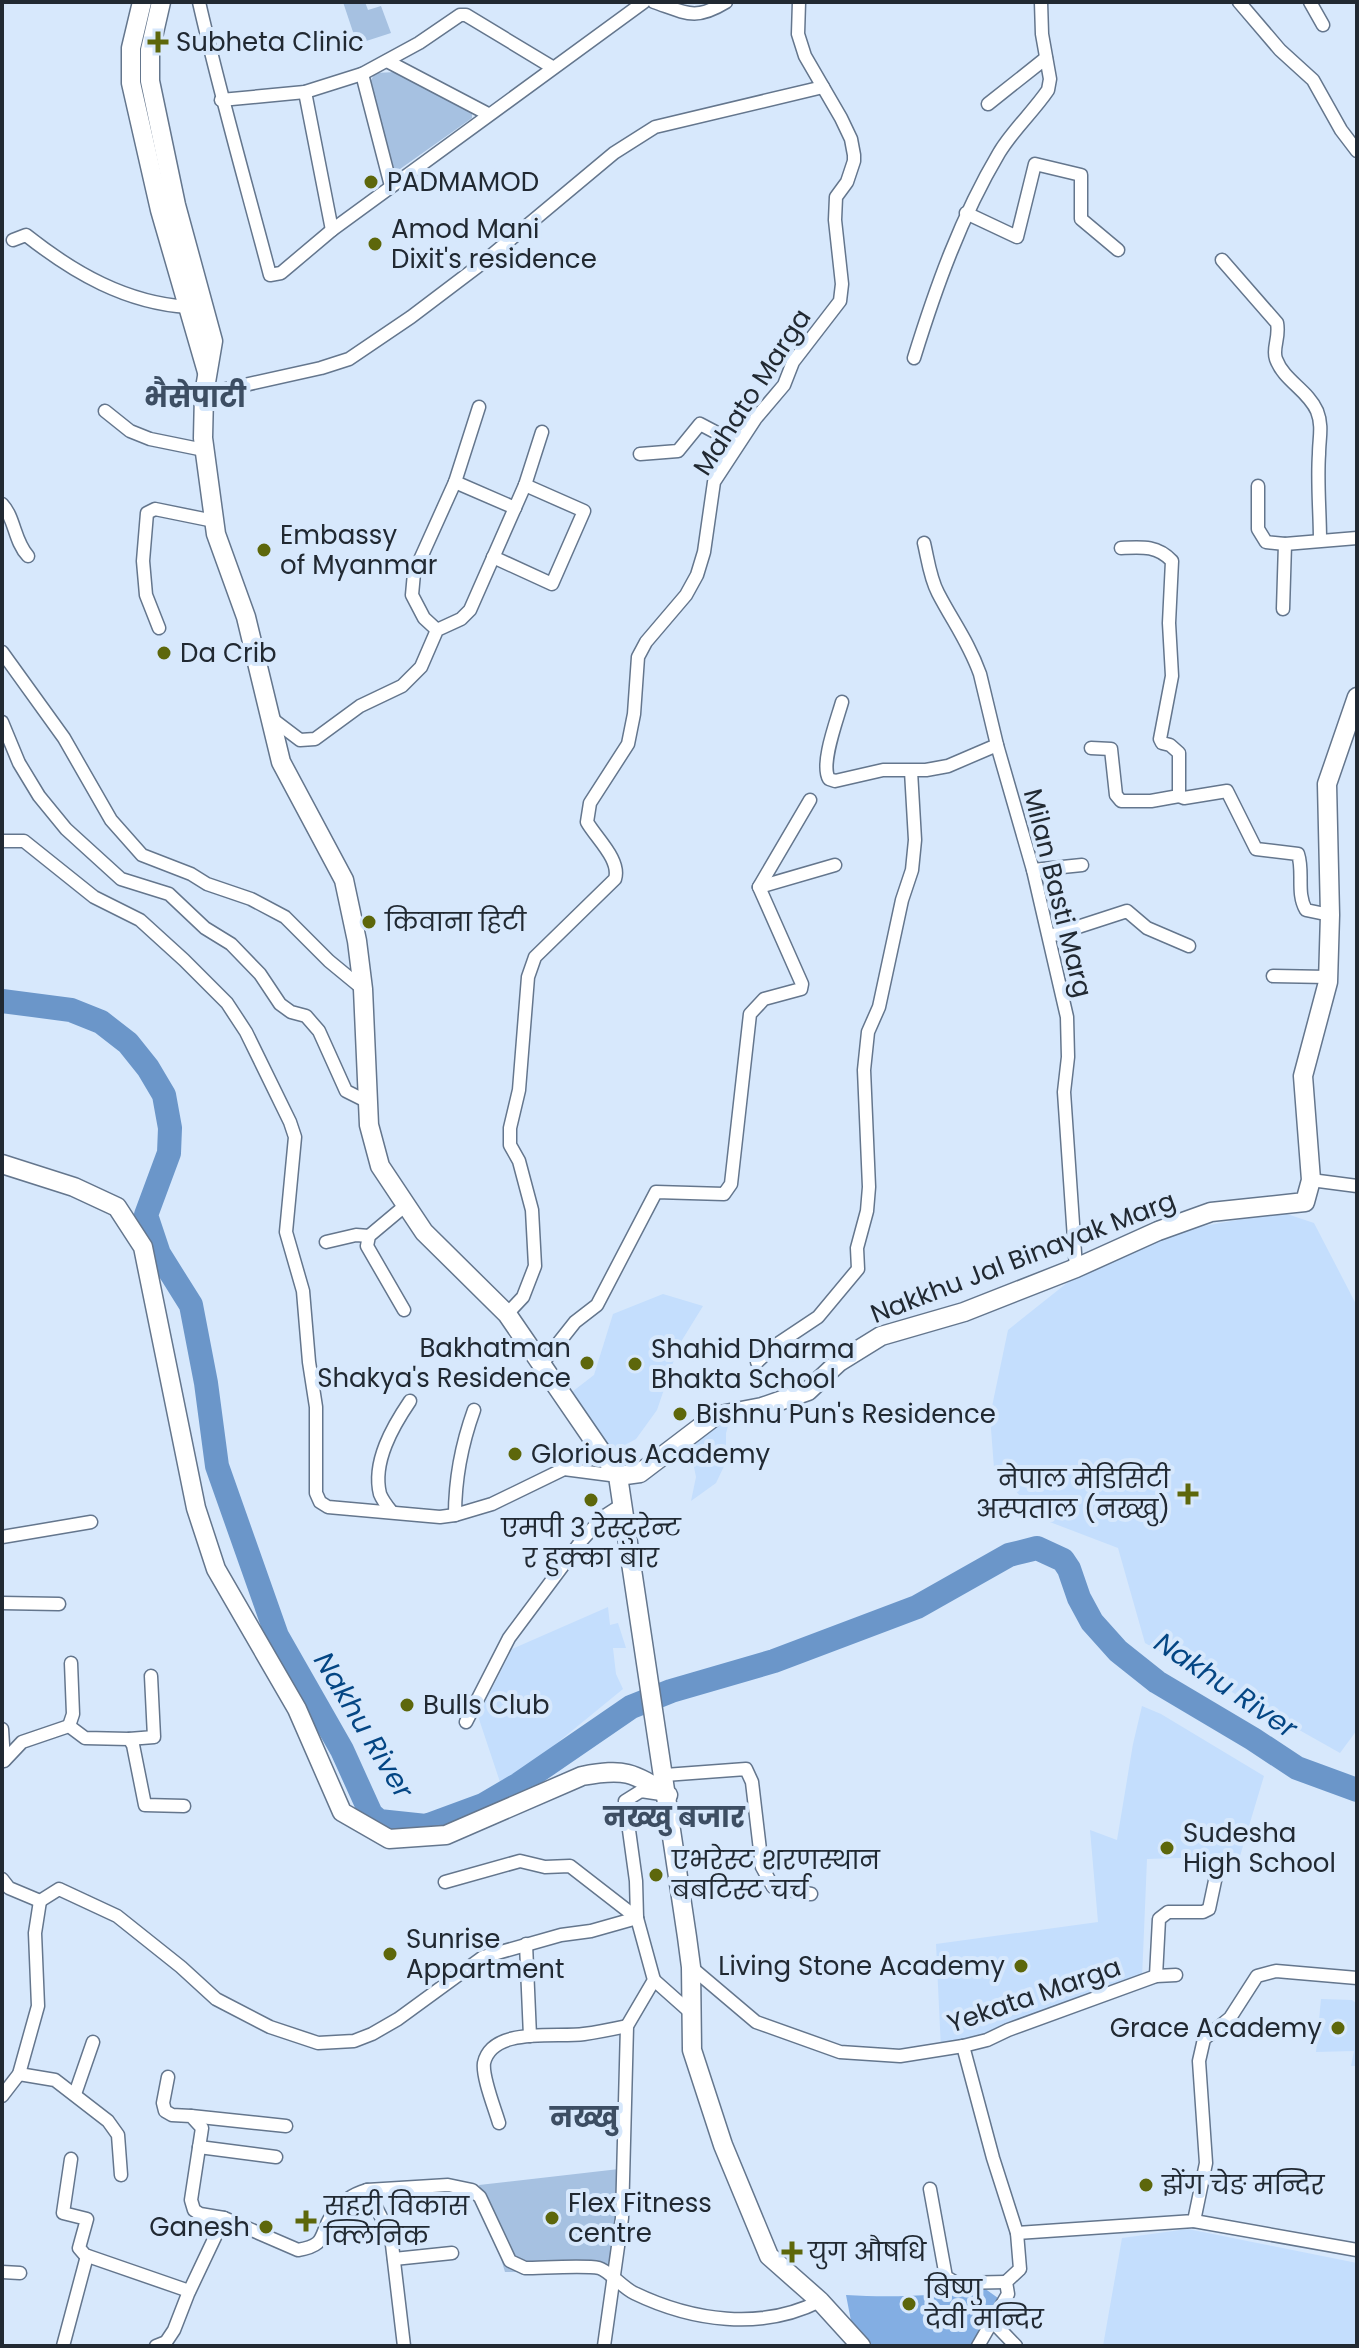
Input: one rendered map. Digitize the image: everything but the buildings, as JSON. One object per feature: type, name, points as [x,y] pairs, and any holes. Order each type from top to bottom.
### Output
[{"type":"main road","points":[[142,2],[131,48],[131,83],[168,208],[213,341],[204,394],[204,450],[216,534],[246,617],[281,762],[344,880],[363,989],[369,1125],[380,1166],[424,1232],[507,1314],[618,1476],[668,1795],[691,1967],[692,2050],[723,2145],[769,2256],[820,2301],[861,2346]]},
{"type":"main road","points":[[161,2],[150,50],[150,81],[168,208],[188,307],[207,372]]},
{"type":"main road","points":[[1311,1180],[1303,1076],[1316,1035],[1328,977],[1327,784],[1357,697]]},
{"type":"main road","points":[[2,1164],[74,1187],[117,1207],[143,1247],[196,1508],[216,1569],[297,1709],[342,1812],[389,1839],[446,1835],[582,1776],[603,1772],[625,1772],[638,1776],[668,1795]]},
{"type":"main road","name":"Nakkhu Jal Binayak Marg","points":[[618,1476],[640,1473],[715,1416],[762,1407],[808,1391],[839,1362],[881,1336],[964,1312],[1211,1212],[1305,1202],[1311,1180]]},
{"type":"street","points":[[199,2],[221,100],[270,275],[281,273],[332,230],[644,2]]},
{"type":"street","points":[[654,2],[687,13],[726,2]]},
{"type":"street","name":"Mahato Marga","points":[[507,1314],[523,1297],[535,1266],[532,1210],[519,1161],[510,1145],[519,1090],[528,977],[535,957],[615,879],[615,863],[587,822],[590,803],[628,744],[634,714],[638,657],[646,642],[686,595],[697,575],[704,552],[714,482],[756,418],[784,385],[793,362],[840,301],[842,284],[835,220],[836,197],[847,182],[854,161],[851,139],[805,56],[798,34],[799,2]]},
{"type":"street","points":[[914,358],[931,301],[966,213],[1001,150],[1048,90],[1050,79],[1042,34],[1041,2]]},
{"type":"street","points":[[1239,2],[1280,50],[1313,80],[1341,130],[1357,151]]},
{"type":"street","points":[[1310,2],[1323,25]]},
{"type":"street","points":[[221,100],[305,92],[362,74],[460,15],[466,15],[552,67]]},
{"type":"street","points":[[988,104],[1046,58]]},
{"type":"street","points":[[387,61],[488,114]]},
{"type":"street","points":[[362,74],[391,186]]},
{"type":"street","points":[[204,394],[349,359],[481,264],[614,153],[655,127],[823,87]]},
{"type":"street","points":[[305,92],[332,230]]},
{"type":"street","points":[[966,213],[1017,237],[1035,164],[1081,175],[1081,219],[1118,250]]},
{"type":"street","points":[[13,240],[26,235],[82,276],[137,299],[188,307]]},
{"type":"street","points":[[1222,260],[1277,323],[1276,360],[1286,376],[1303,389],[1317,411],[1322,430],[1319,451],[1320,540]]},
{"type":"street","points":[[437,630],[424,618],[412,595],[414,573],[455,482],[479,407]]},
{"type":"street","points":[[105,411],[130,431],[150,439],[204,450]]},
{"type":"street","points":[[640,454],[678,451],[700,424],[738,444]]},
{"type":"street","points":[[271,718],[300,740],[315,739],[360,706],[402,686],[421,667],[437,630],[461,619],[470,610],[525,485],[542,432]]},
{"type":"street","points":[[455,482],[515,508]]},
{"type":"street","points":[[493,557],[552,584],[559,569],[584,511],[525,485]]},
{"type":"street","points":[[1258,486],[1258,529],[1266,542],[1285,544],[1357,538]]},
{"type":"street","points":[[2,504],[8,511],[20,547],[28,556]]},
{"type":"street","points":[[159,628],[146,595],[143,561],[147,513],[155,509],[214,521]]},
{"type":"street","name":"Milan Basti Marg","points":[[924,543],[938,593],[964,635],[977,665],[1050,936],[1067,1017],[1068,1057],[1064,1092],[1076,1268]]},
{"type":"street","points":[[1283,609],[1285,544]]},
{"type":"street","points":[[1121,548],[1146,546],[1172,561],[1169,623],[1172,676],[1160,739],[1179,753],[1179,796]]},
{"type":"street","points":[[2,652],[64,738],[111,820],[142,855],[191,874],[207,884],[251,899],[285,917],[329,961],[363,989]]},
{"type":"street","points":[[842,702],[826,763],[825,775],[835,781],[883,770],[911,771],[948,766],[997,745]]},
{"type":"street","points":[[2,722],[19,763],[39,796],[66,829],[121,879],[169,894],[205,928],[231,944],[260,974],[280,1004],[291,1012],[306,1016],[319,1031],[346,1091],[368,1102]]},
{"type":"street","points":[[1091,748],[1111,749],[1116,795],[1121,801],[1184,798],[1227,791],[1256,849],[1298,854],[1301,899],[1306,910],[1330,915]]},
{"type":"street","points":[[757,1362],[773,1347],[818,1317],[858,1269],[857,1248],[867,1211],[869,1187],[864,1070],[868,1032],[879,1007],[902,900],[912,870],[915,840],[911,771]]},
{"type":"street","points":[[759,887],[810,800]]},
{"type":"street","points":[[2,841],[24,841],[94,897],[140,920],[227,1003],[246,1032],[295,1137],[286,1232],[303,1291],[316,1407],[316,1493],[320,1502],[328,1507],[440,1517],[492,1504],[564,1469],[618,1476]]},
{"type":"street","points":[[759,887],[835,865]]},
{"type":"street","points":[[1033,870],[1082,865]]},
{"type":"street","points":[[541,1365],[575,1322],[597,1305],[656,1192],[724,1194],[731,1184],[750,1014],[764,999],[801,989],[802,984],[759,887]]},
{"type":"street","points":[[1050,936],[1127,911],[1147,928],[1189,946]]},
{"type":"street","points":[[1273,976],[1328,977]]},
{"type":"street","points":[[1311,1180],[1357,1186]]},
{"type":"street","points":[[404,1310],[367,1246],[369,1236],[406,1205]]},
{"type":"street","points":[[326,1242],[356,1235],[369,1236]]},
{"type":"street","points":[[391,1511],[380,1494],[380,1471],[387,1439],[410,1401]]},
{"type":"street","points":[[455,1515],[455,1487],[461,1446],[474,1410]]},
{"type":"street","points":[[466,1722],[509,1638],[582,1540],[603,1517],[623,1504]]},
{"type":"street","points":[[2,1537],[91,1522]]},
{"type":"street","points":[[2,1603],[59,1604]]},
{"type":"street","points":[[69,1726],[73,1714],[71,1663]]},
{"type":"street","points":[[69,1726],[85,1738],[154,1737],[151,1676]]},
{"type":"street","points":[[3,1762],[22,1742],[69,1726]]},
{"type":"street","points":[[2,1729],[3,1762]]},
{"type":"street","points":[[129,1739],[133,1745],[145,1805],[184,1806]]},
{"type":"street","points":[[665,1775],[746,1769],[752,1782],[762,1867],[773,1887],[811,1894]]},
{"type":"street","points":[[668,1795],[641,1791],[625,1801],[636,1881],[637,1918],[654,1980],[690,2012]]},
{"type":"street","points":[[445,1882],[520,1861],[545,1867],[570,1866],[637,1918]]},
{"type":"street","points":[[1156,1976],[1159,1919],[1168,1912],[1203,1912],[1209,1909],[1216,1876]]},
{"type":"street","points":[[2,1879],[9,1888],[40,1901]]},
{"type":"street","points":[[2,2096],[19,2074],[38,2006],[35,1933],[40,1901],[59,1889],[117,1916],[216,1999],[270,2027],[318,2043],[354,2041],[372,2034],[398,2019],[483,1957],[637,1918]]},
{"type":"street","points":[[526,1944],[530,2036]]},
{"type":"street","name":"Yekata Marga","points":[[691,1967],[756,2022],[840,2052],[900,2056],[987,2040],[1156,1976],[1176,1975]]},
{"type":"street","points":[[1194,2221],[1206,2163],[1199,2061],[1204,2039],[1230,2018],[1257,1976],[1266,1972],[1357,1978]]},
{"type":"street","points":[[604,2346],[622,2218],[627,2026],[654,1980]]},
{"type":"street","points":[[499,2123],[484,2065],[489,2050],[497,2044],[530,2036],[582,2035],[627,2026]]},
{"type":"street","points":[[75,2094],[93,2042]]},
{"type":"street","points":[[930,2189],[946,2277],[956,2283],[1006,2282],[1020,2269],[1017,2233],[963,2046]]},
{"type":"street","points":[[19,2074],[55,2080],[108,2121],[118,2135],[121,2175]]},
{"type":"street","points":[[168,2077],[163,2103],[165,2111],[172,2115],[286,2126]]},
{"type":"street","points":[[191,2116],[202,2128],[191,2200],[194,2210],[224,2218],[298,2250],[308,2248],[323,2238],[332,2216],[353,2194],[367,2190],[462,2186],[480,2197],[514,2265],[525,2268],[599,2268],[632,2292],[677,2311],[711,2318],[744,2319],[798,2312],[820,2301]]},
{"type":"street","points":[[199,2147],[276,2157]]},
{"type":"street","points":[[71,2159],[63,2213],[87,2219],[79,2248],[87,2256],[189,2291]]},
{"type":"street","points":[[367,2190],[391,2236],[404,2346]]},
{"type":"street","points":[[164,2345],[174,2330],[224,2218]]},
{"type":"street","points":[[1017,2233],[1194,2221],[1357,2250]]},
{"type":"street","points":[[394,2259],[452,2253]]},
{"type":"street","points":[[63,2346],[87,2256]]},
{"type":"street","points":[[2,2272],[20,2273]]},
{"type":"street","points":[[978,2346],[1008,2294],[1006,2282]]},
{"type":"street","points":[[992,2321],[1016,2346]]},
{"type":"shaded area","points":[[343,2],[365,2],[368,10],[381,6],[391,33],[357,44]]},
{"type":"shaded area","points":[[396,72],[472,112],[472,118],[400,169],[394,169],[370,82],[375,73]]},
{"type":"shaded area","name":"नेपाल मेडिसिटी अस्पताल (नख्खु)","points":[[1281,1212],[1314,1223],[1357,1306],[1357,1730],[1340,1753],[1145,1643],[1118,1548],[1042,1519],[994,1468],[990,1416],[1008,1330],[1082,1271],[1135,1248],[1193,1228]]},
{"type":"shaded area","name":"Shahid Dharma Bhakta School","points":[[663,1294],[703,1306],[679,1345],[657,1410],[636,1439],[612,1452],[568,1395],[594,1375],[613,1314]]},
{"type":"shaded area","points":[[729,1423],[726,1462],[716,1483],[691,1501],[696,1477],[689,1443],[711,1427]]},
{"type":"shaded area","points":[[608,1607],[610,1625],[618,1623],[626,1648],[613,1648],[616,1674],[623,1689],[502,1788],[478,1716],[512,1649]]},
{"type":"shaded area","points":[[1142,1706],[1161,1714],[1264,1776],[1240,1856],[1147,1859],[1142,1979],[1110,1988],[1105,1963],[1108,1989],[941,2049],[936,1944],[1098,1922],[1090,1830],[1117,1840]]},
{"type":"shaded area","name":"Grace Academy","points":[[1321,1999],[1352,2000],[1357,2004],[1357,2066],[1351,2066],[1354,2051],[1316,2052]]},
{"type":"shaded area","name":"Flex Fitness centre","points":[[619,2169],[612,2271],[505,2272],[479,2185]]},
{"type":"shaded area","points":[[1188,2229],[1357,2263],[1357,2346],[1103,2346],[1122,2238]]},
{"type":"shaded area","points":[[984,2288],[998,2298],[971,2346],[868,2346],[852,2326],[846,2295],[915,2296]]},
{"type":"waterway","name":"Nakhu River","points":[[2,1001],[71,1010],[101,1022],[128,1043],[164,1095],[170,1128],[169,1153],[146,1215],[159,1254],[191,1305],[217,1466],[277,1636],[342,1750],[371,1814],[379,1821],[426,1826],[483,1805],[631,1707],[671,1691],[774,1661],[917,1607],[1009,1555],[1037,1548],[1063,1560],[1092,1622],[1118,1651],[1157,1682],[1297,1768],[1357,1790]]},
{"type":"place","name":"Subheta Clinic","points":[[158,42]]},
{"type":"place","name":"PADMAMOD","points":[[371,182]]},
{"type":"place","name":"Amod Mani Dixit's residence","points":[[375,244]]},
{"type":"place","name":"Embassy of Myanmar","points":[[264,550]]},
{"type":"place","name":"Da Crib","points":[[164,653]]},
{"type":"place","name":"किवाना हिटी","points":[[369,922]]},
{"type":"place","name":"Bakhatman Shakya's Residence","points":[[587,1363]]},
{"type":"place","name":"Shahid Dharma Bhakta School","points":[[635,1364]]},
{"type":"place","name":"Bishnu Pun's Residence","points":[[680,1414]]},
{"type":"place","name":"Glorious Academy","points":[[515,1454]]},
{"type":"place","name":"नेपाल मेडिसिटी अस्पताल (नख्खु)","points":[[1188,1494]]},
{"type":"place","name":"एमपी 3 रेस्टुरेन्ट र हुक्का बार","points":[[591,1500]]},
{"type":"place","name":"Bulls Club","points":[[407,1705]]},
{"type":"place","name":"Sudesha High School","points":[[1167,1848]]},
{"type":"place","name":"एभरेस्ट शरणस्थान बबटिस्ट चर्च","points":[[656,1875]]},
{"type":"place","name":"Sunrise Appartment","points":[[390,1954]]},
{"type":"place","name":"Living Stone Academy","points":[[1021,1966]]},
{"type":"place","name":"Grace Academy","points":[[1338,2028]]},
{"type":"place","name":"झेंग चेङ मन्दिर","points":[[1146,2185]]},
{"type":"place","name":"Flex Fitness centre","points":[[552,2218]]},
{"type":"place","name":"सहरी विकास क्लिनिक","points":[[306,2221]]},
{"type":"place","name":"Ganesh","points":[[266,2227]]},
{"type":"place","name":"युग औषधि","points":[[792,2252]]},
{"type":"place","name":"बिष्णु देवी मन्दिर","points":[[909,2304]]},
{"type":"district","name":"भैसेपाटी","points":[[195,397]]},
{"type":"district","name":"नख्खु बजार","points":[[674,1817]]},
{"type":"district","name":"नख्खु","points":[[584,2117]]}]
